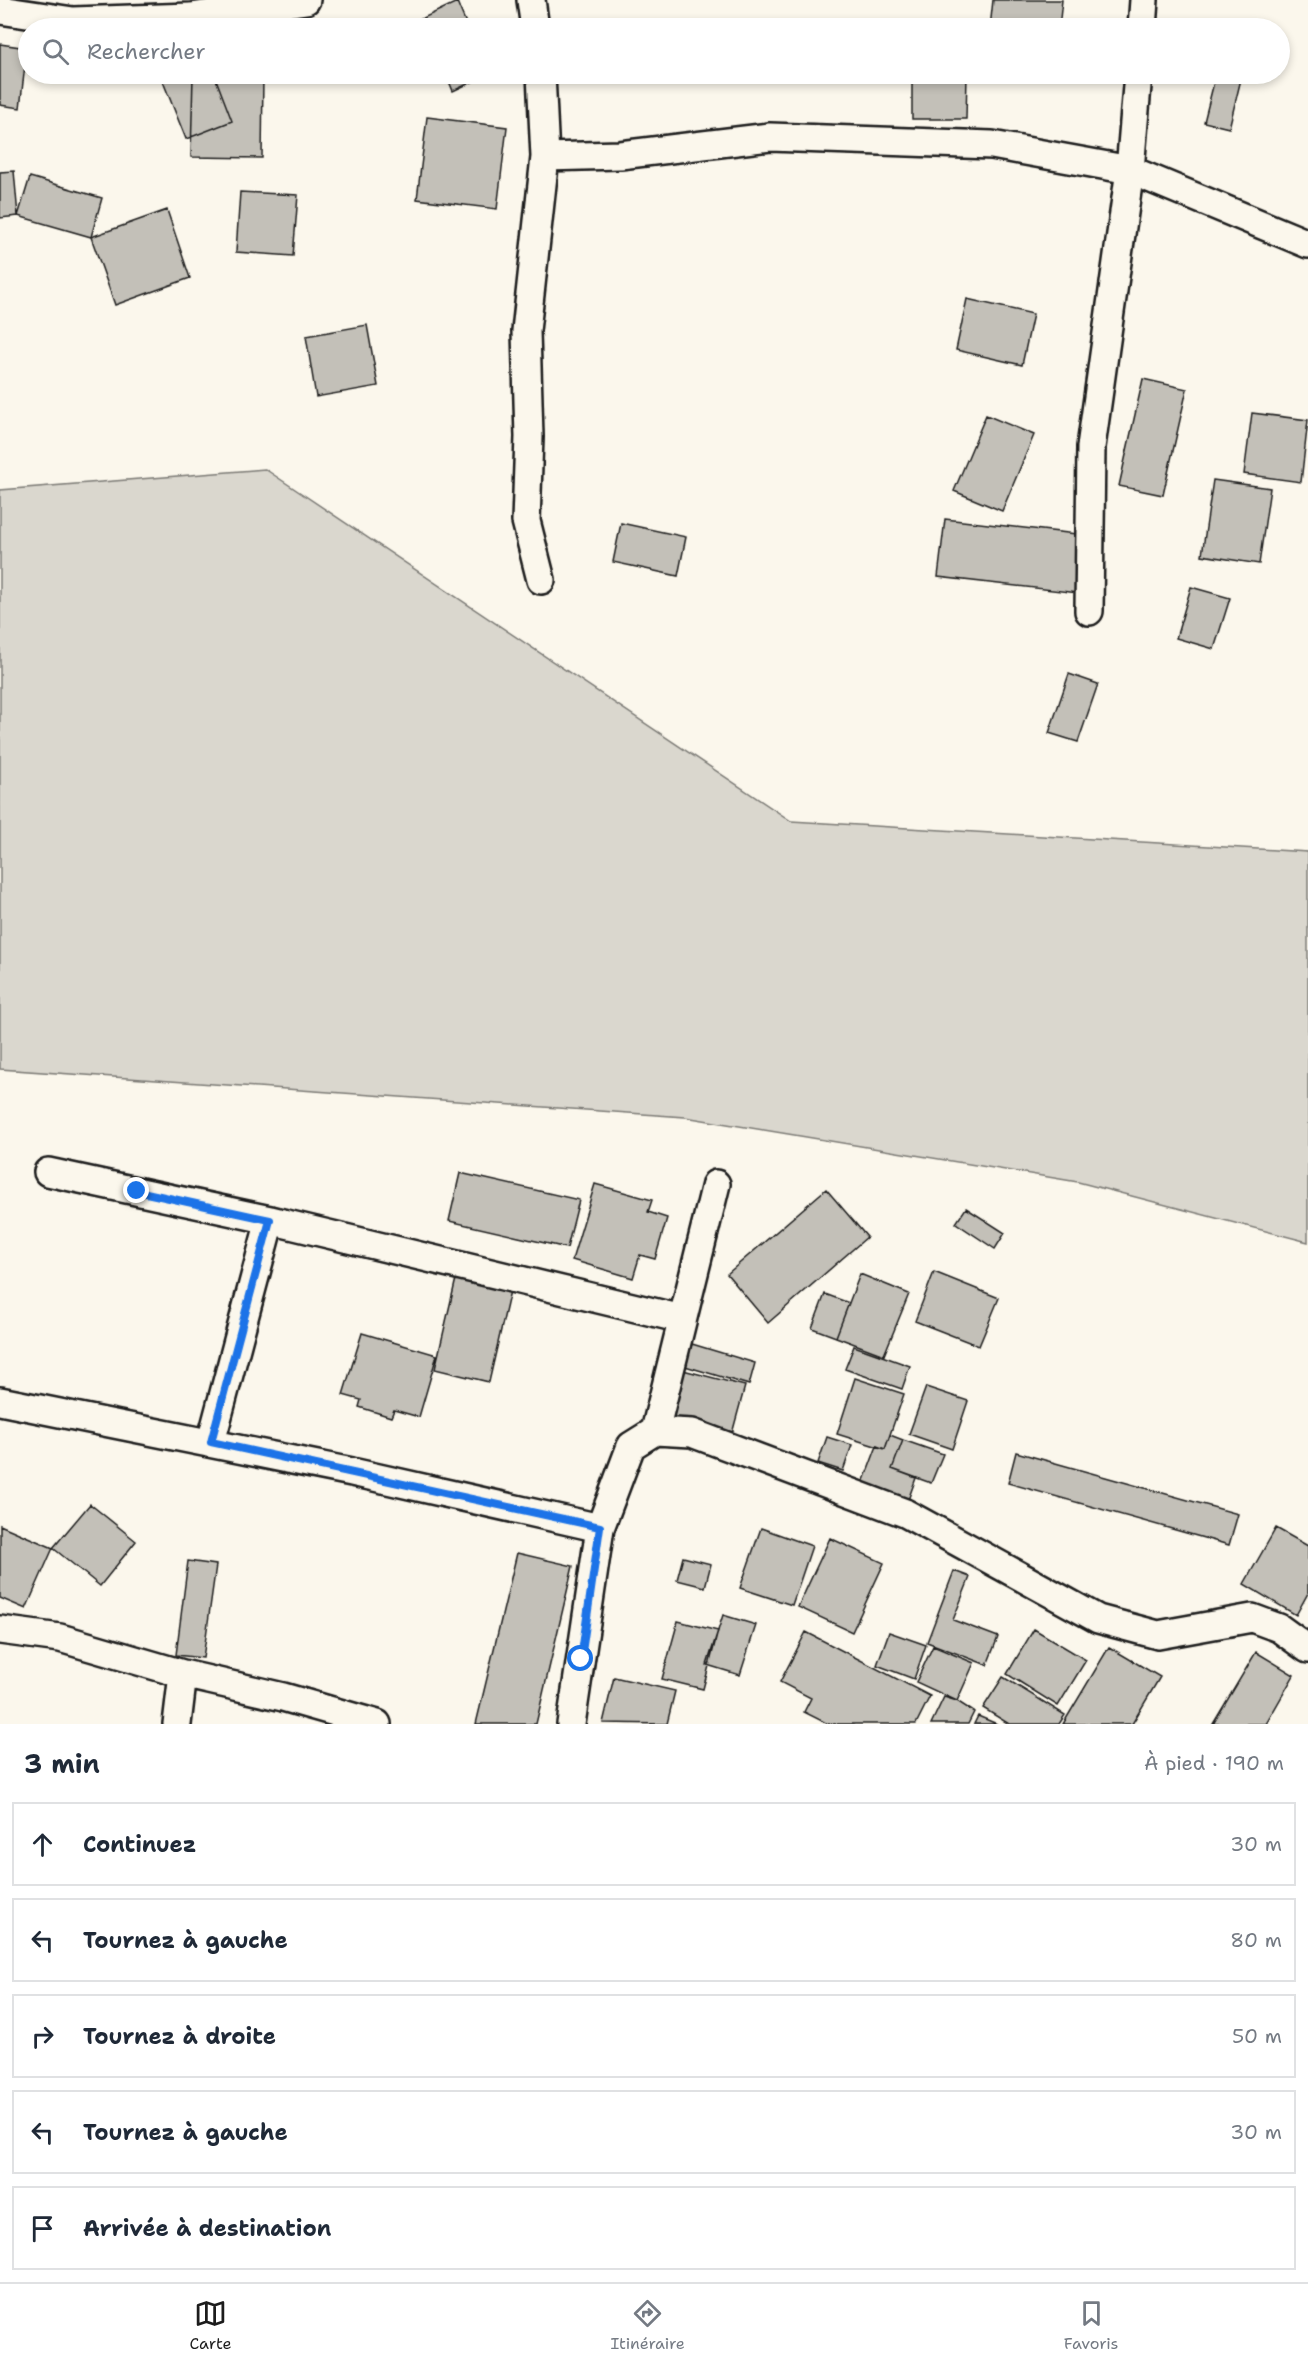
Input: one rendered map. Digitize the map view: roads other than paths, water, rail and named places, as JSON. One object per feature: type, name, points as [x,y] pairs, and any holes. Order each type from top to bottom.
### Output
[{"type":"street","points":[[162,18],[191,17],[306,0]]},
{"type":"street","points":[[531,0],[534,18]]},
{"type":"street","points":[[1143,18],[1144,0]]},
{"type":"street","points":[[0,10],[53,18]]},
{"type":"street","points":[[541,84],[545,157],[526,331],[530,437],[526,520],[542,580]]},
{"type":"street","points":[[1089,611],[1090,447],[1130,170],[1137,84]]},
{"type":"street","points":[[545,157],[620,155],[770,137],[992,145],[1130,170],[1308,244]]},
{"type":"street","points":[[48,1172],[270,1220],[682,1319]]},
{"type":"street","points":[[655,1431],[716,1184]]},
{"type":"street","points":[[211,1442],[270,1220]]},
{"type":"street","points":[[0,1401],[211,1442],[600,1527]]},
{"type":"street","points":[[571,1724],[600,1527],[631,1446],[655,1431],[692,1433],[905,1513],[1098,1619],[1158,1635],[1252,1618],[1279,1628],[1308,1649]]},
{"type":"street","points":[[0,1630],[60,1638],[183,1674],[282,1697],[377,1724]]},
{"type":"street","points":[[177,1724],[183,1674]]}]
